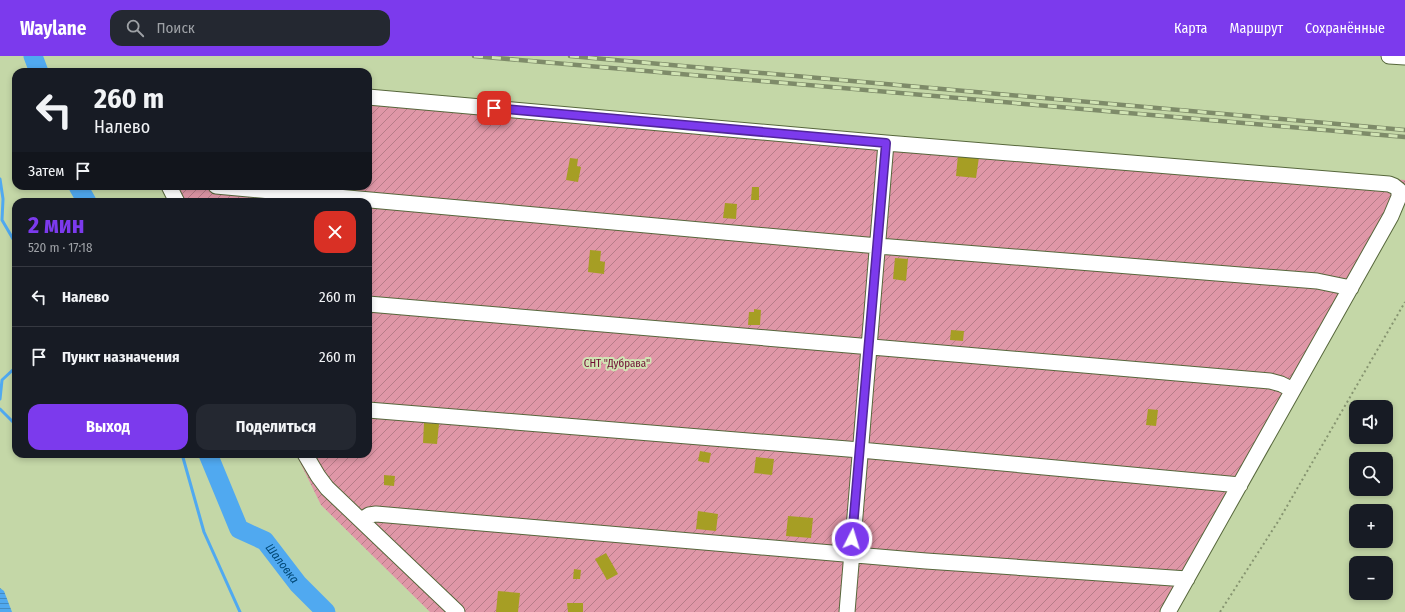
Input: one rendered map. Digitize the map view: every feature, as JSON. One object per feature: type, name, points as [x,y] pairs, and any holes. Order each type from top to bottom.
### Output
[{"type":"lane","points":[[1389,56],[1405,57]]},
{"type":"lane","points":[[372,97],[1394,186],[1398,190],[1399,197],[1396,206],[1168,612]]},
{"type":"lane","points":[[847,612],[886,143]]},
{"type":"lane","points":[[260,190],[348,198]]},
{"type":"lane","points":[[372,200],[878,246],[1317,281],[1351,288]]},
{"type":"lane","points":[[372,304],[869,348],[1270,381],[1282,384],[1293,390]]},
{"type":"lane","points":[[372,410],[860,450],[1240,485]]},
{"type":"lane","points":[[308,458],[318,476],[327,488],[457,612]]},
{"type":"lane","points":[[361,520],[369,515],[376,514],[926,561],[1187,579]]},
{"type":"path","points":[[1220,612],[1279,520],[1405,302]]},
{"type":"green space","name":"СНТ \"Дубрава\"","points":[[372,93],[1405,180],[1405,198],[1171,612],[430,612],[321,505],[298,458],[372,458],[372,198],[168,198],[164,190],[372,190]]},
{"type":"water","points":[[0,588],[4,591],[12,612],[0,612]]},
{"type":"building","points":[[958,155],[979,157],[976,178],[956,176]]},
{"type":"building","points":[[570,158],[578,159],[577,166],[581,167],[578,182],[566,180]]},
{"type":"building","points":[[752,187],[759,187],[759,200],[751,200]]},
{"type":"building","points":[[725,203],[737,204],[736,219],[723,218]]},
{"type":"building","points":[[590,250],[601,251],[600,261],[605,262],[604,274],[588,272]]},
{"type":"building","points":[[895,258],[908,259],[906,281],[893,279]]},
{"type":"building","points":[[754,309],[761,310],[760,325],[748,325],[749,312],[754,312]]},
{"type":"building","points":[[951,330],[964,331],[963,341],[950,340]]},
{"type":"building","points":[[1148,409],[1158,410],[1156,426],[1146,425]]},
{"type":"building","points":[[424,423],[439,424],[437,444],[423,443]]},
{"type":"building","points":[[700,451],[711,453],[709,463],[698,461]]},
{"type":"building","points":[[756,457],[774,459],[772,475],[754,473]]},
{"type":"building","points":[[384,475],[395,476],[394,486],[384,485]]},
{"type":"building","points":[[698,511],[718,514],[716,531],[696,529]]},
{"type":"building","points":[[788,516],[813,518],[811,538],[786,536]]},
{"type":"building","points":[[606,553],[618,574],[607,580],[595,559]]},
{"type":"building","points":[[574,569],[581,570],[580,579],[573,579]]},
{"type":"building","points":[[498,591],[520,593],[518,612],[496,612]]},
{"type":"building","points":[[567,603],[583,603],[583,612],[568,612]]},
{"type":"waterway","name":"Шаловка","points":[[33,56],[38,68]]},
{"type":"waterway","points":[[0,179],[3,199],[2,220],[12,237]]},
{"type":"waterway","name":"Шаловка","points":[[80,190],[85,198]]},
{"type":"waterway","points":[[0,399],[2,380],[12,371]]},
{"type":"waterway","points":[[0,409],[12,421]]},
{"type":"waterway","points":[[183,458],[204,532],[240,612]]},
{"type":"waterway","name":"Шаловка","points":[[210,458],[239,529],[265,541],[298,584],[326,612]]},
{"type":"railway","points":[[474,56],[1405,137]]},
{"type":"railway","points":[[570,56],[1405,130]]},
{"type":"route","points":[[494,108],[886,143],[852,539]]}]
